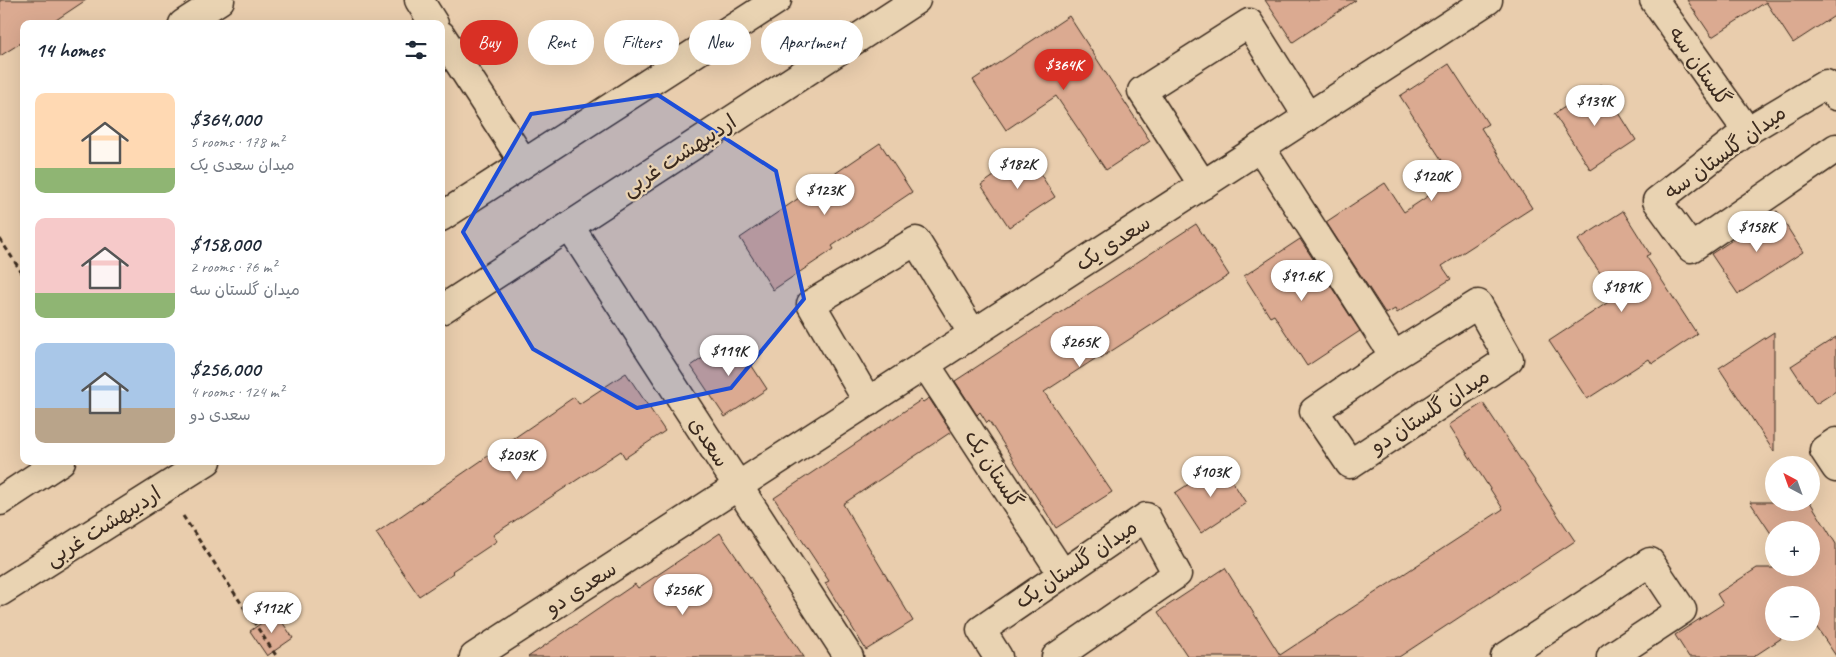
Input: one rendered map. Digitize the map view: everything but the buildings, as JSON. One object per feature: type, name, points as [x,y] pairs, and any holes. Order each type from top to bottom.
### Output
[{"type":"street","points":[[189,20],[220,0]]},
{"type":"street","points":[[419,0],[432,20]]},
{"type":"street","points":[[445,214],[778,0]]},
{"type":"street","name":"اردیبهشت غربی","points":[[445,307],[916,0]]},
{"type":"street","name":"سعدی یک","points":[[738,486],[1488,0]]},
{"type":"street","name":"گلستان سه","points":[[1654,0],[1747,131]]},
{"type":"street","points":[[1203,185],[1142,91],[1249,23],[1308,117]]},
{"type":"street","points":[[445,41],[524,163]]},
{"type":"street","name":"میدان گلستان سه","points":[[1836,96],[1826,84],[1747,131],[1657,202],[1691,248],[1836,148]]},
{"type":"street","points":[[1260,147],[1394,356]]},
{"type":"street","name":"سعدی","points":[[570,227],[849,657]]},
{"type":"street","points":[[868,402],[811,304],[916,241],[973,334]]},
{"type":"street","name":"میدان گلستان دو","points":[[1478,304],[1509,359],[1350,464],[1314,411],[1394,356],[1478,304]]},
{"type":"street","name":"گلستان یک","points":[[926,365],[1062,573]]},
{"type":"street","points":[[1836,442],[1824,450],[1836,468]]},
{"type":"street","points":[[0,501],[55,465]]},
{"type":"street","name":"اردیبهشت غربی","points":[[0,592],[201,465]]},
{"type":"street","name":"سعدی دو","points":[[474,657],[738,486]]},
{"type":"street","name":"میدان گلستان یک","points":[[998,657],[982,630],[1146,516],[1177,574],[1056,657]]},
{"type":"street","points":[[1505,657],[1650,562],[1682,610],[1611,657]]},
{"type":"path","points":[[0,239],[20,270]]},
{"type":"path","points":[[165,488],[277,657]]},
{"type":"highlighted area","points":[[658,95],[776,171],[804,299],[731,388],[637,408],[533,349],[463,232],[531,114]]}]
